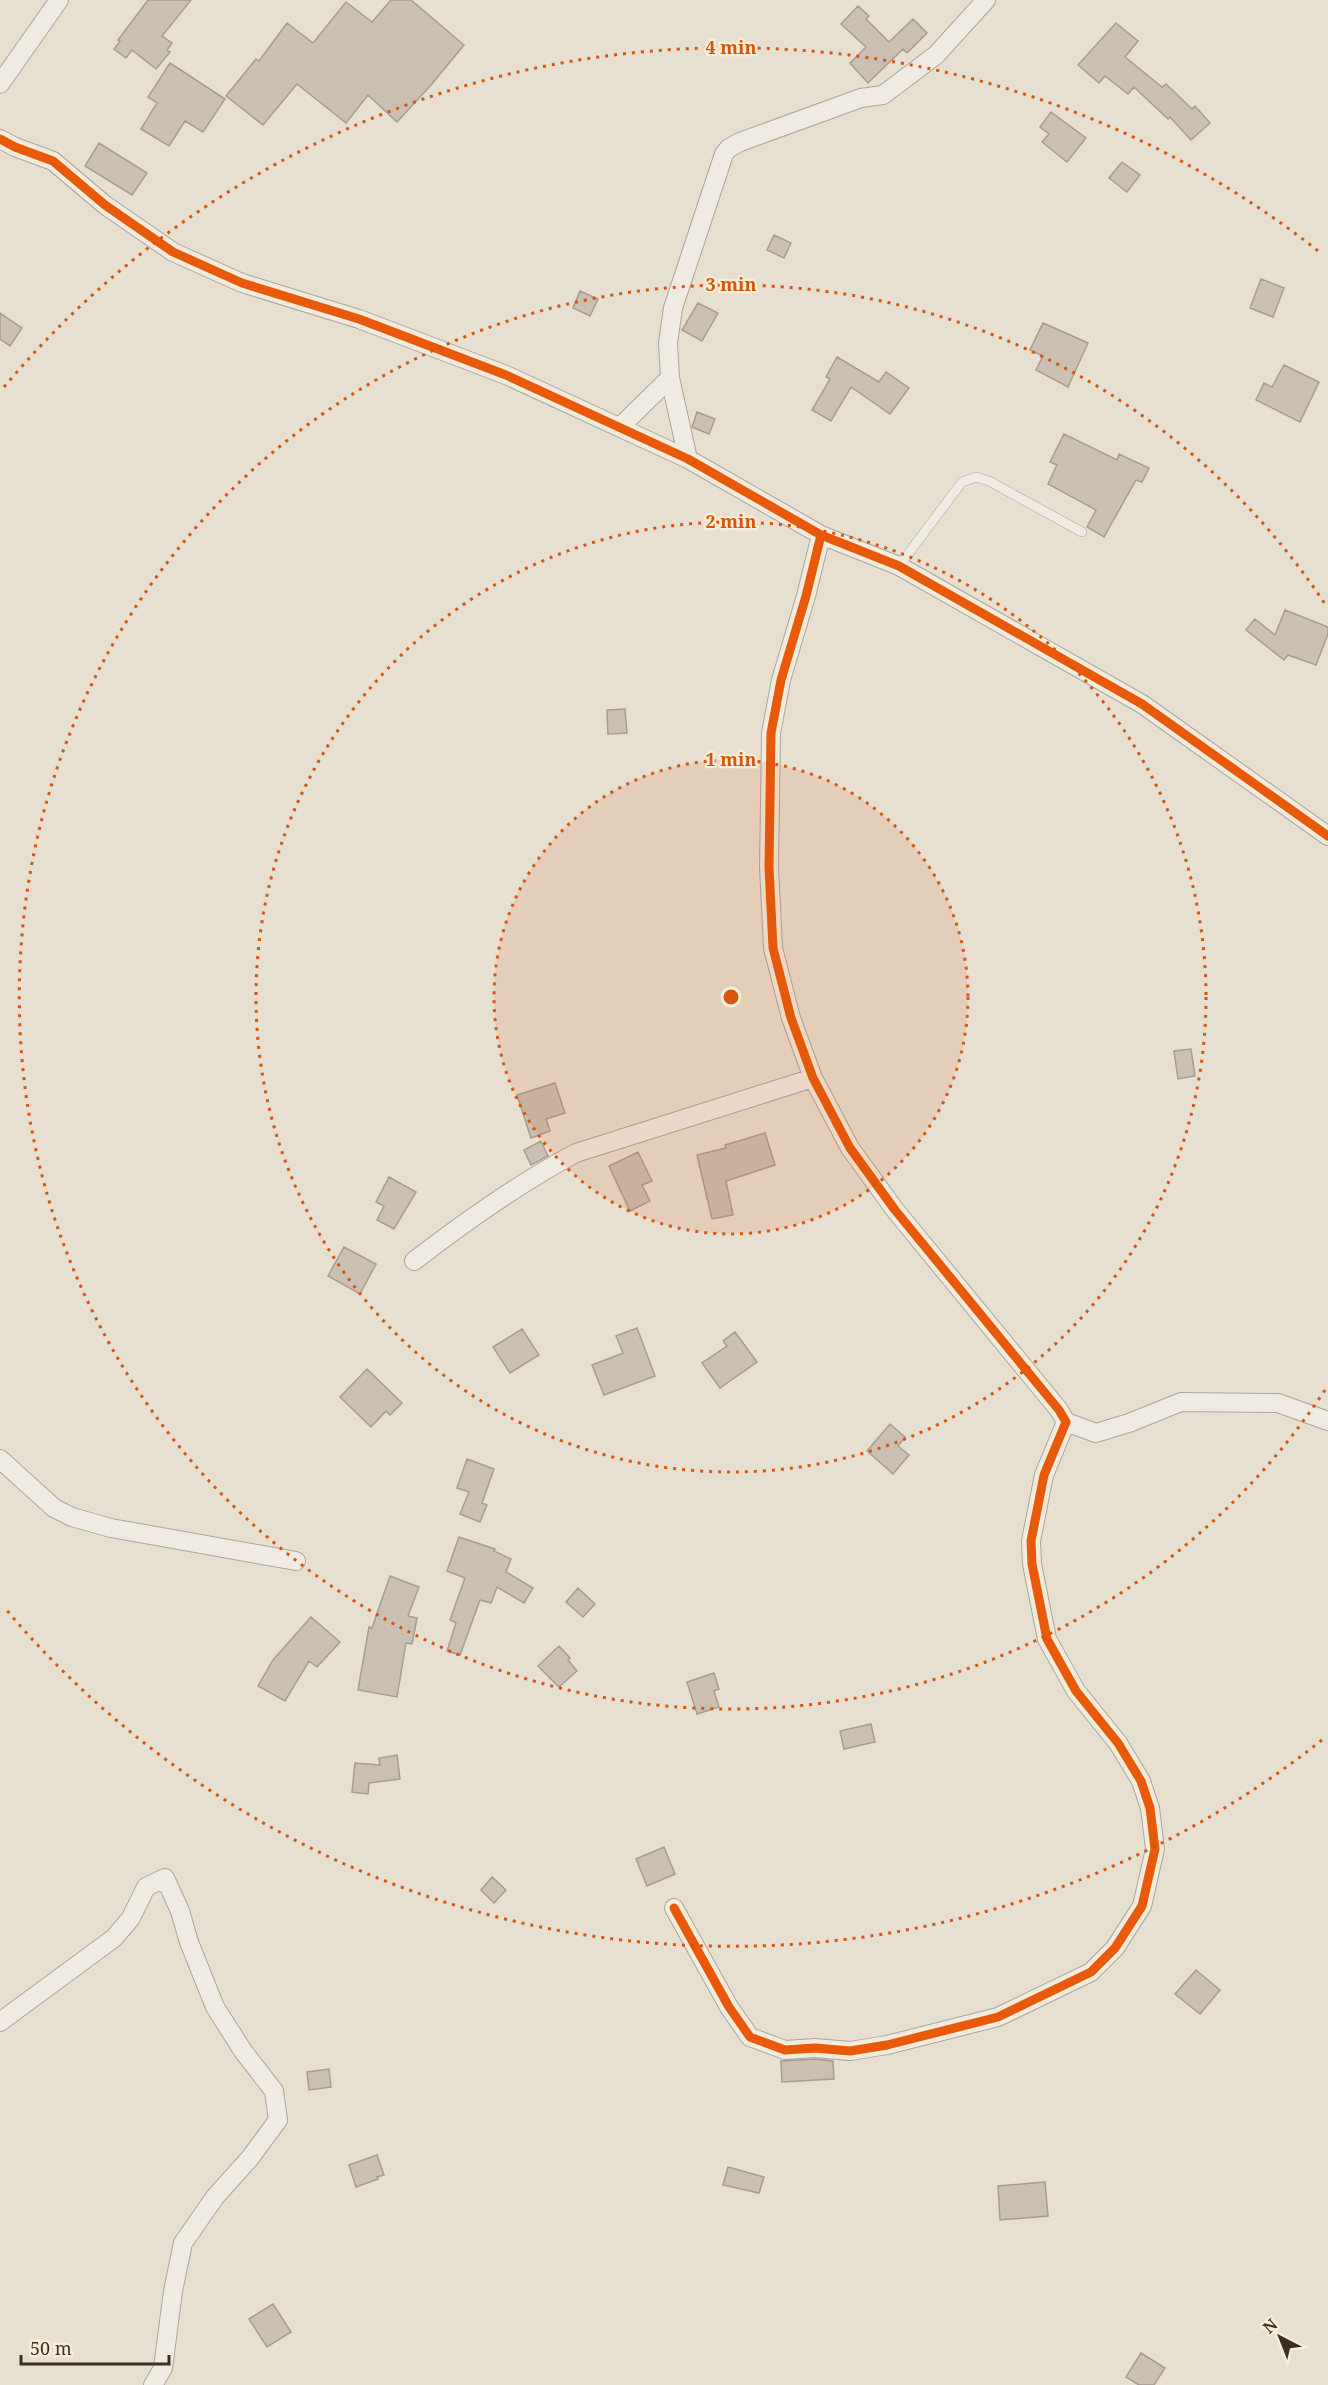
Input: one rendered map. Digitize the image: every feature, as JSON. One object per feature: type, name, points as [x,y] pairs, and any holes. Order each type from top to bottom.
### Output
[{"type":"street","points":[[0,84],[58,0]]},
{"type":"street","points":[[688,459],[670,378],[668,343],[673,308],[724,154],[740,142],[861,98],[883,95],[936,55],[986,0]]},
{"type":"street","points":[[0,139],[53,161],[105,205],[173,252],[242,283],[359,319],[506,375],[688,459],[821,535],[899,566],[1142,704],[1328,836]]},
{"type":"street","points":[[620,427],[670,378]]},
{"type":"street","points":[[821,535],[781,680],[771,733],[769,867],[772,948],[790,1018],[813,1078],[850,1148],[895,1210],[1052,1401],[1066,1422],[1096,1433],[1129,1424],[1181,1402],[1278,1403],[1328,1421]]},
{"type":"street","points":[[414,1261],[492,1204],[546,1169],[576,1153],[813,1078]]},
{"type":"street","points":[[674,1908],[729,2007],[750,2037],[785,2050],[815,2048],[850,2051],[887,2045],[998,2017],[1091,1972],[1115,1948],[1142,1906],[1155,1849],[1150,1808],[1141,1781],[1118,1743],[1076,1691],[1047,1639],[1032,1564],[1031,1540],[1044,1475],[1066,1422]]},
{"type":"street","points":[[0,1459],[54,1508],[72,1516],[111,1528],[296,1561]]},
{"type":"street","points":[[0,2022],[114,1938],[131,1918],[146,1887],[165,1878],[180,1911],[189,1942],[215,2007],[243,2051],[274,2091],[278,2120],[250,2157],[214,2197],[183,2243],[173,2291],[163,2368],[153,2385]]},
{"type":"lane","points":[[899,566],[962,482],[976,477],[1082,532]]},
{"type":"building","points":[[148,0],[191,0],[162,36],[172,43],[167,50],[170,52],[156,69],[132,50],[126,58],[114,49],[120,41],[118,40]]},
{"type":"building","points":[[391,0],[411,0],[464,45],[397,122],[368,95],[346,123],[297,84],[263,125],[226,96],[256,59],[259,61],[287,23],[313,43],[346,2],[372,22]]},
{"type":"building","points":[[858,6],[869,16],[866,19],[889,42],[913,19],[927,33],[907,53],[903,49],[868,83],[850,63],[866,47],[841,24]]},
{"type":"building","points":[[1116,23],[1138,41],[1125,57],[1162,87],[1166,84],[1192,109],[1195,106],[1210,123],[1191,140],[1170,117],[1168,119],[1134,87],[1128,94],[1105,76],[1099,83],[1078,65]]},
{"type":"building","points":[[170,63],[225,99],[203,132],[185,121],[169,146],[141,129],[157,103],[148,97]]},
{"type":"building","points":[[1051,112],[1086,138],[1067,162],[1042,142],[1049,134],[1040,127]]},
{"type":"building","points":[[99,143],[147,173],[132,195],[85,166]]},
{"type":"building","points":[[1122,162],[1140,175],[1127,192],[1109,178]]},
{"type":"building","points":[[774,235],[791,243],[784,258],[767,250]]},
{"type":"building","points":[[1261,279],[1284,288],[1273,317],[1250,308]]},
{"type":"building","points":[[580,291],[598,299],[590,316],[573,308]]},
{"type":"building","points":[[698,303],[718,313],[702,341],[682,330]]},
{"type":"building","points":[[0,313],[22,328],[10,346],[0,339]]},
{"type":"building","points":[[1043,323],[1088,343],[1068,387],[1036,370],[1043,356],[1030,350]]},
{"type":"building","points":[[837,357],[879,382],[886,372],[909,388],[890,414],[851,387],[831,421],[812,410],[830,379],[826,377]]},
{"type":"building","points":[[1284,365],[1319,382],[1300,422],[1256,400],[1264,383],[1272,387]]},
{"type":"building","points":[[697,412],[715,419],[709,434],[692,427]]},
{"type":"building","points":[[1064,434],[1117,460],[1119,454],[1149,468],[1142,482],[1136,480],[1104,537],[1087,527],[1096,510],[1048,484],[1057,465],[1050,462]]},
{"type":"building","points":[[1285,610],[1328,627],[1328,634],[1316,665],[1288,655],[1284,660],[1246,630],[1255,619],[1275,635]]},
{"type":"building","points":[[625,709],[627,733],[608,734],[607,710]]},
{"type":"building","points":[[1191,1049],[1195,1076],[1178,1079],[1174,1051]]},
{"type":"building","points":[[555,1083],[565,1113],[546,1119],[550,1131],[531,1138],[517,1095]]},
{"type":"building","points":[[765,1133],[775,1165],[726,1181],[733,1215],[712,1219],[697,1155],[726,1148],[725,1145]]},
{"type":"building","points":[[541,1141],[548,1156],[531,1165],[524,1150]]},
{"type":"building","points":[[638,1152],[652,1181],[642,1185],[650,1201],[630,1211],[609,1166]]},
{"type":"building","points":[[389,1177],[416,1192],[394,1229],[377,1220],[384,1206],[376,1202]]},
{"type":"building","points":[[344,1247],[376,1264],[360,1294],[328,1276]]},
{"type":"building","points":[[637,1328],[655,1376],[604,1395],[592,1365],[623,1353],[616,1336]]},
{"type":"building","points":[[522,1329],[539,1355],[510,1373],[493,1347]]},
{"type":"building","points":[[735,1332],[757,1362],[720,1388],[702,1363],[727,1346],[723,1341]]},
{"type":"building","points":[[367,1369],[402,1403],[390,1415],[386,1411],[371,1427],[340,1397]]},
{"type":"building","points":[[890,1424],[905,1437],[898,1446],[909,1455],[893,1474],[867,1451]]},
{"type":"building","points":[[467,1459],[494,1469],[482,1503],[487,1505],[480,1522],[460,1514],[469,1492],[457,1488]]},
{"type":"building","points":[[459,1537],[495,1549],[494,1551],[511,1559],[506,1572],[533,1588],[524,1603],[497,1587],[491,1603],[480,1600],[460,1655],[447,1651],[456,1623],[450,1620],[465,1578],[447,1571]]},
{"type":"building","points":[[390,1576],[419,1587],[408,1616],[417,1618],[412,1644],[406,1643],[397,1697],[358,1690],[369,1627],[372,1628]]},
{"type":"building","points":[[578,1588],[595,1604],[583,1617],[566,1602]]},
{"type":"building","points":[[311,1617],[340,1642],[317,1667],[309,1661],[285,1701],[258,1686],[273,1660]]},
{"type":"building","points":[[559,1646],[570,1658],[568,1660],[577,1671],[559,1687],[538,1666]]},
{"type":"building","points":[[714,1673],[719,1689],[714,1691],[719,1707],[697,1714],[687,1682]]},
{"type":"building","points":[[871,1724],[875,1742],[844,1749],[840,1731]]},
{"type":"building","points":[[397,1755],[400,1779],[369,1783],[368,1794],[352,1792],[355,1763],[380,1765],[379,1758]]},
{"type":"building","points":[[664,1847],[675,1874],[647,1886],[636,1859]]},
{"type":"building","points":[[492,1877],[506,1890],[494,1903],[481,1890]]},
{"type":"building","points":[[1196,1970],[1220,1990],[1200,2014],[1175,1994]]},
{"type":"building","points":[[815,2059],[833,2061],[834,2079],[782,2082],[781,2061]]},
{"type":"building","points":[[329,2069],[331,2087],[309,2090],[307,2072]]},
{"type":"building","points":[[377,2155],[384,2175],[356,2187],[349,2165]]},
{"type":"building","points":[[728,2167],[764,2177],[759,2193],[723,2185]]},
{"type":"building","points":[[1045,2182],[1048,2216],[1000,2220],[998,2186]]},
{"type":"building","points":[[273,2304],[291,2332],[267,2347],[249,2319]]},
{"type":"building","points":[[1141,2353],[1165,2368],[1154,2385],[1139,2385],[1126,2377]]},
{"type":"cycle path","points":[[0,139],[53,161],[105,205],[173,252],[242,283],[359,319],[506,375],[688,459],[821,535],[899,566],[1142,704],[1328,836]]},
{"type":"cycle path","points":[[674,1908],[729,2007],[750,2037],[785,2050],[815,2048],[850,2051],[887,2045],[998,2017],[1091,1972],[1115,1948],[1142,1906],[1155,1849],[1150,1808],[1141,1781],[1118,1743],[1076,1691],[1047,1639],[1032,1564],[1031,1541],[1044,1475],[1066,1422],[1059,1410],[895,1210],[850,1148],[813,1078],[791,1018],[773,948],[769,867],[771,733],[781,680],[821,535]]}]
